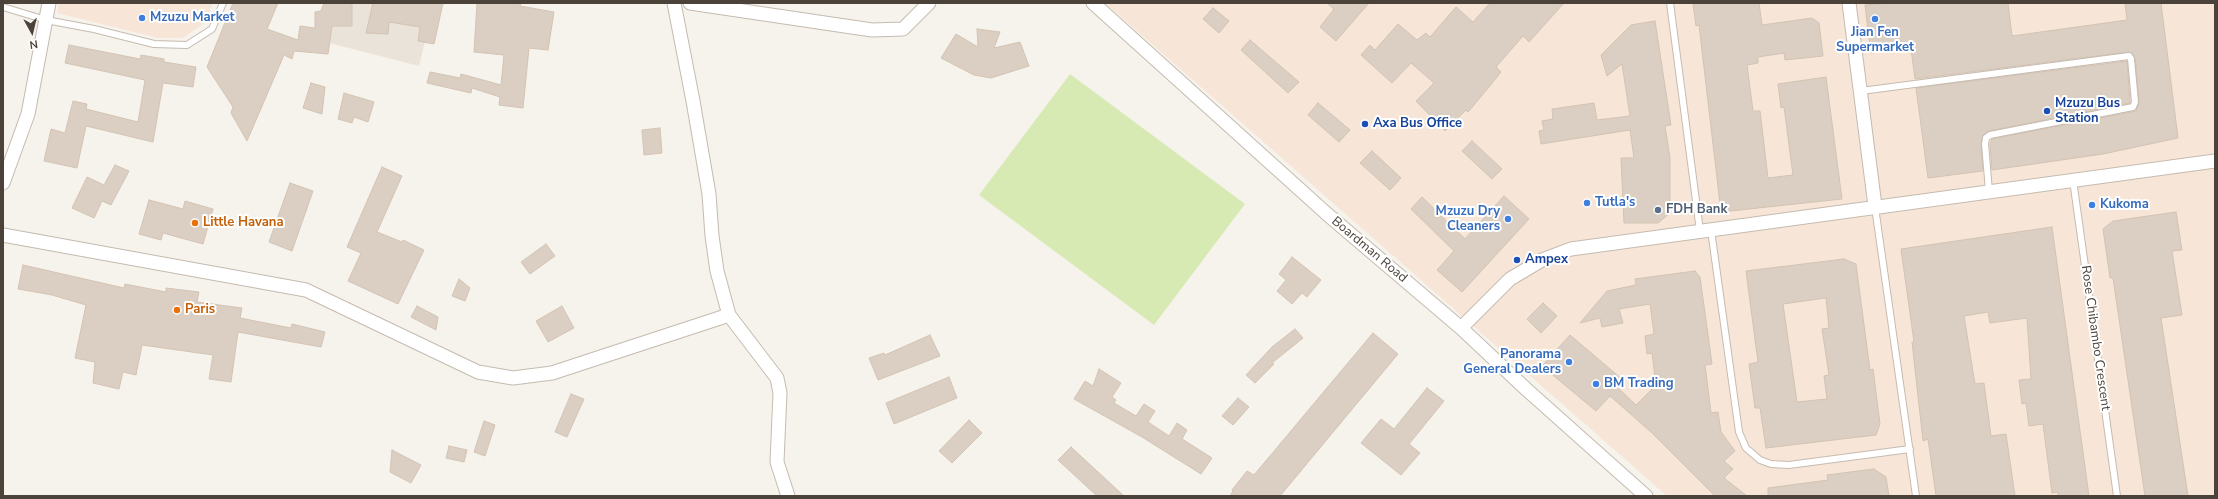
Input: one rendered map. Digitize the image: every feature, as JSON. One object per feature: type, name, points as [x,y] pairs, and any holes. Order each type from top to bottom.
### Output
[{"type":"street","points":[[3,183],[28,114],[49,3]]},
{"type":"street","points":[[674,3],[709,194],[712,236],[717,271],[729,315],[777,378],[780,393],[777,462],[788,496]]},
{"type":"street","points":[[690,3],[872,30],[903,30],[929,3]]},
{"type":"street","name":"Boardman Road","points":[[1093,3],[1321,209],[1461,328],[1526,389],[1646,496]]},
{"type":"street","points":[[1849,3],[1875,206]]},
{"type":"street","points":[[1461,328],[1510,279],[1542,260],[1572,249],[2215,160]]},
{"type":"street","points":[[3,235],[306,290],[478,372],[513,378],[552,373],[729,315]]},
{"type":"lane","points":[[3,6],[46,20],[94,29],[154,44],[187,44],[212,29],[222,3]]},
{"type":"lane","points":[[1670,3],[1739,432],[1746,448],[1760,460],[1771,464],[1789,465],[1910,449]]},
{"type":"lane","points":[[1861,91],[2129,56],[2132,59],[2135,102],[2133,107],[1986,138],[1989,191]]},
{"type":"lane","name":"Rose Chibambo Crescent","points":[[2073,180],[2117,496]]},
{"type":"lane","points":[[1875,206],[1916,496]]},
{"type":"shaded area","name":"Mzuzu Market","points":[[59,3],[213,3],[203,24],[183,38],[158,38],[57,13]]},
{"type":"shaded area","points":[[328,3],[416,3],[417,26],[428,29],[419,66],[318,40]]},
{"type":"shaded area","points":[[1105,3],[2215,3],[2215,496],[1667,496]]},
{"type":"green space","points":[[1070,74],[1245,204],[1154,325],[979,195]]},
{"type":"building","points":[[233,3],[278,3],[267,29],[298,40],[300,26],[315,28],[315,12],[321,11],[324,3],[352,3],[352,26],[332,26],[328,54],[294,51],[292,59],[284,55],[247,141],[231,113],[233,107],[207,67]]},
{"type":"building","points":[[373,3],[443,3],[434,44],[418,41],[420,27],[389,22],[388,34],[366,33]]},
{"type":"building","points":[[477,3],[521,3],[520,6],[554,12],[548,50],[529,48],[523,108],[499,105],[500,97],[472,88],[471,93],[427,83],[430,72],[460,78],[461,74],[501,85],[504,55],[474,52]]},
{"type":"building","points":[[1327,3],[1369,3],[1336,41],[1320,27],[1334,9]]},
{"type":"building","points":[[1490,3],[1564,3],[1529,42],[1523,36],[1496,67],[1501,72],[1489,87],[1468,112],[1466,110],[1445,131],[1416,101],[1434,83],[1411,63],[1392,83],[1361,55],[1370,45],[1375,50],[1398,24],[1417,40],[1426,33],[1430,37],[1456,7],[1473,22]]},
{"type":"building","points":[[1693,3],[1759,3],[1762,25],[1812,18],[1819,23],[1823,56],[1785,60],[1784,53],[1758,57],[1758,63],[1747,65],[1753,111],[1760,111],[1768,178],[1793,175],[1784,107],[1781,108],[1778,84],[1826,77],[1842,199],[1721,212],[1699,25],[1696,26]]},
{"type":"building","points":[[1887,3],[2008,3],[2012,36],[2127,20],[2125,3],[2161,3],[2178,138],[2103,154],[1992,170],[1990,144],[1992,139],[2136,111],[2139,102],[2135,56],[2128,52],[1915,79],[1911,49],[1871,53],[1865,5]]},
{"type":"building","points":[[1213,8],[1229,21],[1219,33],[1203,19]]},
{"type":"building","points":[[1655,21],[1671,125],[1665,126],[1670,158],[1670,213],[1658,223],[1624,223],[1621,158],[1634,158],[1630,130],[1541,144],[1539,131],[1544,130],[1542,121],[1553,119],[1552,109],[1594,103],[1597,120],[1630,116],[1622,64],[1607,76],[1601,55],[1631,25]]},
{"type":"building","points":[[977,29],[1000,32],[994,48],[1020,42],[1029,66],[991,78],[974,75],[941,58],[956,34],[978,47]]},
{"type":"building","points":[[1250,40],[1299,82],[1288,93],[1241,50]]},
{"type":"building","points":[[69,45],[140,59],[141,55],[164,59],[164,62],[196,67],[193,87],[163,83],[153,142],[86,126],[77,168],[44,161],[51,129],[65,133],[73,101],[87,104],[86,109],[138,122],[145,80],[65,63]]},
{"type":"building","points":[[2127,61],[2130,103],[1989,131],[1983,135],[1981,143],[1983,171],[1928,178],[1916,88]]},
{"type":"building","points":[[311,83],[325,87],[322,114],[303,108]]},
{"type":"building","points":[[344,93],[374,102],[368,122],[354,117],[352,123],[338,119]]},
{"type":"building","points":[[1318,103],[1350,130],[1339,142],[1308,115]]},
{"type":"building","points":[[660,128],[662,153],[644,155],[642,130]]},
{"type":"building","points":[[1472,141],[1502,169],[1492,179],[1462,151]]},
{"type":"building","points":[[1372,151],[1401,178],[1390,190],[1360,163]]},
{"type":"building","points":[[115,165],[129,171],[111,205],[102,201],[94,218],[72,208],[87,177],[104,185]]},
{"type":"building","points":[[382,167],[402,176],[377,232],[402,242],[403,240],[424,250],[398,304],[348,281],[361,253],[347,247]]},
{"type":"building","points":[[290,183],[313,191],[292,251],[269,242]]},
{"type":"building","points":[[1504,196],[1529,219],[1462,292],[1437,270],[1454,251],[1411,209],[1422,197],[1465,239]]},
{"type":"building","points":[[149,200],[183,209],[185,201],[213,209],[203,244],[163,233],[161,240],[139,234]]},
{"type":"building","points":[[2176,212],[2182,250],[2172,251],[2182,315],[2161,318],[2188,496],[2145,496],[2113,278],[2110,278],[2103,229],[2113,221]]},
{"type":"building","points":[[2052,227],[2089,496],[2058,496],[2058,492],[2052,493],[2043,424],[2029,426],[2026,403],[2022,404],[2019,380],[2031,379],[2027,318],[1990,323],[1988,312],[1964,316],[1975,384],[1984,383],[1991,436],[2006,434],[2015,496],[1936,496],[1928,439],[1923,441],[1912,342],[1914,342],[1901,249]]},
{"type":"building","points":[[546,244],[555,256],[530,274],[521,262]]},
{"type":"building","points":[[1292,257],[1321,280],[1307,297],[1302,293],[1292,304],[1277,291],[1286,280],[1279,274]]},
{"type":"building","points":[[1844,259],[1856,264],[1870,370],[1873,369],[1880,424],[1876,435],[1766,448],[1760,408],[1755,408],[1749,364],[1758,362],[1746,271]],"holes":[[[1826,298],[1829,328],[1822,329],[1829,375],[1824,376],[1827,399],[1797,402],[1783,304]]]},
{"type":"building","points":[[23,265],[124,288],[125,284],[166,292],[166,288],[199,292],[197,302],[242,308],[240,318],[291,328],[292,324],[325,332],[321,347],[238,332],[231,382],[209,379],[213,355],[142,345],[136,375],[123,372],[119,389],[93,383],[95,362],[75,358],[86,305],[52,295],[18,289]]},
{"type":"building","points":[[1695,271],[1700,277],[1712,364],[1705,365],[1711,413],[1718,412],[1721,432],[1735,451],[1724,461],[1733,469],[1724,478],[1747,496],[1715,496],[1651,432],[1610,396],[1596,411],[1542,366],[1570,335],[1623,380],[1617,387],[1636,405],[1656,385],[1652,353],[1647,354],[1645,336],[1654,334],[1650,304],[1619,309],[1623,323],[1602,327],[1600,318],[1580,323],[1607,291],[1636,285],[1635,279]]},
{"type":"building","points":[[459,279],[470,288],[465,301],[452,296]]},
{"type":"building","points":[[1543,303],[1557,316],[1541,333],[1527,319]]},
{"type":"building","points":[[417,306],[438,317],[436,330],[411,317]]},
{"type":"building","points":[[562,306],[574,328],[548,342],[536,321]]},
{"type":"building","points":[[1295,329],[1303,338],[1272,363],[1274,364],[1255,383],[1246,375],[1272,347]]},
{"type":"building","points":[[1373,333],[1398,354],[1280,496],[1230,496],[1233,491],[1232,490],[1247,471],[1254,475]]},
{"type":"building","points":[[930,335],[940,356],[878,380],[869,358],[884,353],[885,355]]},
{"type":"building","points":[[1099,369],[1121,383],[1112,397],[1116,400],[1114,403],[1136,416],[1144,404],[1155,411],[1148,422],[1169,436],[1177,423],[1187,430],[1182,439],[1212,458],[1201,474],[1142,437],[1074,399],[1085,381],[1093,386]]},
{"type":"building","points":[[949,377],[957,398],[894,424],[886,403]]},
{"type":"building","points":[[1427,388],[1444,401],[1409,444],[1420,453],[1401,475],[1361,443],[1381,419],[1394,429]]},
{"type":"building","points":[[571,394],[584,399],[567,437],[555,432]]},
{"type":"building","points":[[1238,398],[1249,407],[1233,425],[1222,416]]},
{"type":"building","points":[[969,420],[982,433],[952,463],[939,451]]},
{"type":"building","points":[[484,421],[495,425],[485,456],[474,452]]},
{"type":"building","points":[[449,446],[467,450],[464,462],[446,458]]},
{"type":"building","points":[[1071,447],[1124,496],[1097,496],[1058,460]]},
{"type":"building","points":[[392,450],[421,465],[411,483],[390,472]]},
{"type":"building","points":[[1874,469],[1886,477],[1889,496],[1768,496],[1768,488],[1828,480],[1827,475]]},
{"type":"place","name":"Mzuzu Market","points":[[142,18]]},
{"type":"place","name":"Jian Fen Supermarket","points":[[1875,19]]},
{"type":"place","name":"Mzuzu Bus Station","points":[[2047,111]]},
{"type":"place","name":"Axa Bus Office","points":[[1365,124]]},
{"type":"place","name":"Tutla's","points":[[1587,203]]},
{"type":"place","name":"Kukoma","points":[[2092,205]]},
{"type":"place","name":"FDH Bank","points":[[1658,210]]},
{"type":"place","name":"Mzuzu Dry Cleaners","points":[[1508,219]]},
{"type":"place","name":"Little Havana","points":[[195,223]]},
{"type":"place","name":"Ampex","points":[[1517,260]]},
{"type":"place","name":"Paris","points":[[177,310]]},
{"type":"place","name":"Panorama General Dealers","points":[[1569,362]]},
{"type":"place","name":"BM Trading","points":[[1596,384]]}]
